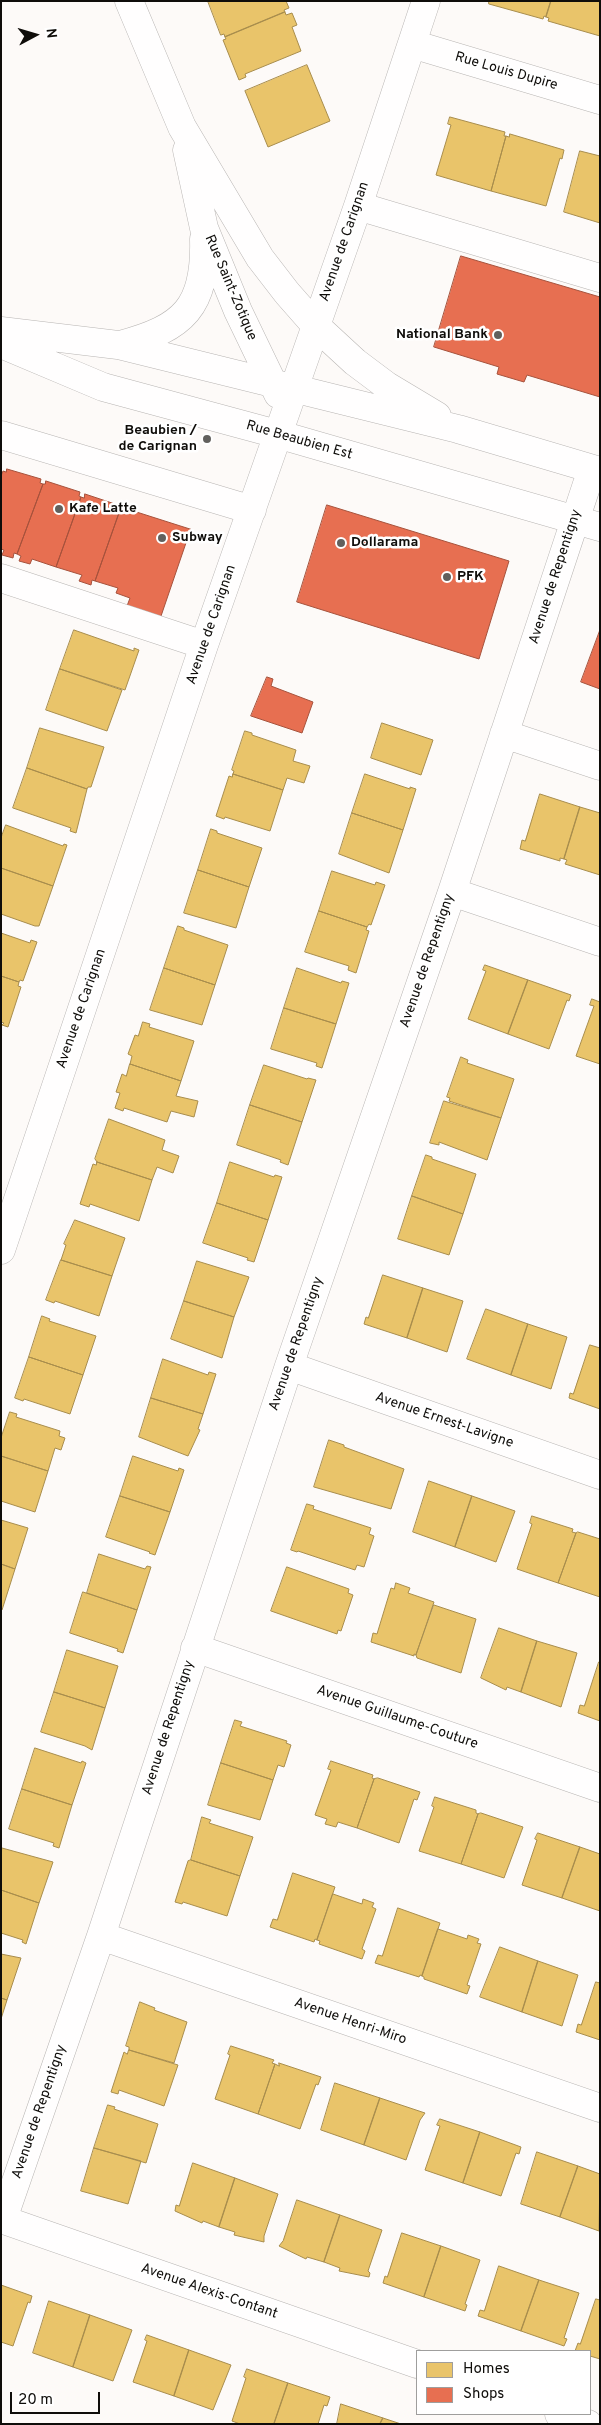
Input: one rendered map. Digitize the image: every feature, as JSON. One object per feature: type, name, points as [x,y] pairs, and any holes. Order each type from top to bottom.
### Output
[{"type":"street","name":"Rue Saint-Zotique","points":[[129,1],[182,127],[260,258],[316,326]]},
{"type":"street","name":"Avenue de Carignan","points":[[1,1250],[204,645],[358,206],[426,1]]},
{"type":"street","name":"Rue Louis Dupire","points":[[412,44],[600,100]]},
{"type":"street","name":"Rue Saint-Zotique","points":[[182,127],[204,228],[235,304],[286,411]]},
{"type":"street","points":[[358,206],[600,278]]},
{"type":"street","points":[[118,345],[151,337],[170,327],[184,315],[202,283],[205,261],[204,228]]},
{"type":"street","name":"Rue Beaubien Est","points":[[316,326],[355,362],[387,386],[458,429]]},
{"type":"street","name":"Rue Beaubien Est","points":[[1,332],[118,345],[286,411],[587,524]]},
{"type":"street","name":"Rue Beaubien Est","points":[[1,344],[103,387],[286,411],[343,402],[458,429],[596,470]]},
{"type":"street","points":[[1,435],[252,510]]},
{"type":"street","name":"Avenue de Repentigny","points":[[2,2219],[101,1936],[289,1366],[452,892],[504,734],[587,524],[596,470]]},
{"type":"street","points":[[1,578],[204,645]]},
{"type":"street","points":[[504,734],[600,766]]},
{"type":"street","points":[[452,892],[600,942]]},
{"type":"street","name":"Avenue Ernest-Lavigne","points":[[289,1366],[600,1475]]},
{"type":"street","name":"Avenue Guillaume-Couture","points":[[195,1648],[600,1788]]},
{"type":"street","name":"Avenue Henri-Miro","points":[[101,1936],[600,2108]]},
{"type":"street","name":"Avenue Alexis-Contant","points":[[2,2219],[416,2364]]},
{"type":"street","points":[[562,2415],[588,2424]]},
{"type":"building: Homes","points":[[208,1],[286,1],[289,8],[284,10],[285,12],[225,37],[224,34],[221,35]]},
{"type":"building: Homes","points":[[489,1],[551,1],[546,17],[544,16],[543,19],[489,4]]},
{"type":"building: Homes","points":[[551,1],[600,1],[600,36],[548,21],[549,18],[546,17]]},
{"type":"building: Homes","points":[[285,12],[286,15],[292,13],[297,25],[292,27],[301,51],[245,74],[246,77],[239,80],[223,40],[226,39],[225,37]]},
{"type":"building: Homes","points":[[307,65],[330,121],[268,147],[245,91]]},
{"type":"building: Homes","points":[[450,117],[505,132],[504,136],[506,136],[491,191],[436,175],[451,125],[448,124]]},
{"type":"building: Homes","points":[[510,134],[564,150],[546,206],[491,191],[506,136],[509,137]]},
{"type":"building: Homes","points":[[580,151],[600,156],[600,223],[564,212]]},
{"type":"building: Homes","points":[[74,630],[134,651],[134,648],[139,650],[125,690],[60,669]]},
{"type":"building: Homes","points":[[60,669],[122,690],[107,731],[46,710]]},
{"type":"building: Homes","points":[[382,723],[433,740],[421,775],[371,758]]},
{"type":"building: Homes","points":[[40,728],[104,747],[91,787],[87,789],[27,768]]},
{"type":"building: Homes","points":[[245,731],[296,750],[293,761],[310,766],[304,783],[287,778],[283,790],[233,774],[234,771],[232,770]]},
{"type":"building: Homes","points":[[27,768],[87,789],[76,833],[70,831],[71,828],[13,808]]},
{"type":"building: Homes","points":[[233,774],[283,790],[270,831],[216,816],[229,776],[232,777]]},
{"type":"building: Homes","points":[[365,774],[410,789],[410,787],[416,789],[403,830],[352,813]]},
{"type":"building: Homes","points":[[540,794],[580,807],[564,859],[560,858],[560,861],[520,849],[522,840],[525,841]]},
{"type":"building: Homes","points":[[580,807],[600,813],[600,875],[565,864],[567,860],[564,859]]},
{"type":"building: Homes","points":[[352,813],[403,830],[389,873],[339,854]]},
{"type":"building: Homes","points":[[6,825],[63,846],[64,844],[67,845],[53,886],[1,868],[1,838]]},
{"type":"building: Homes","points":[[211,829],[217,831],[217,833],[262,848],[249,887],[198,870]]},
{"type":"building: Homes","points":[[1,868],[53,886],[39,926],[1,914]]},
{"type":"building: Homes","points":[[198,870],[249,887],[236,928],[184,913]]},
{"type":"building: Homes","points":[[332,871],[375,885],[376,882],[385,885],[371,925],[369,924],[367,927],[319,911]]},
{"type":"building: Homes","points":[[319,911],[367,927],[366,930],[369,931],[356,973],[348,970],[349,966],[305,952]]},
{"type":"building: Homes","points":[[178,926],[184,928],[184,930],[228,945],[215,985],[164,968]]},
{"type":"building: Homes","points":[[1,933],[30,943],[31,940],[37,942],[23,981],[20,980],[19,982],[1,976]]},
{"type":"building: Homes","points":[[485,965],[528,980],[508,1034],[468,1019],[486,971],[483,970]]},
{"type":"building: Homes","points":[[164,968],[215,985],[202,1025],[150,1010]]},
{"type":"building: Homes","points":[[297,968],[341,983],[342,981],[349,983],[336,1024],[284,1008]]},
{"type":"building: Homes","points":[[1,976],[19,982],[18,986],[21,987],[8,1027],[2,1025],[4,1023],[1,1022]]},
{"type":"building: Homes","points":[[528,980],[571,995],[569,1001],[567,1000],[549,1049],[508,1034]]},
{"type":"building: Homes","points":[[592,999],[600,1002],[600,1064],[576,1056],[594,1006],[590,1005]]},
{"type":"building: Homes","points":[[284,1008],[336,1024],[322,1068],[316,1066],[317,1063],[271,1049]]},
{"type":"building: Homes","points":[[143,1022],[150,1024],[149,1027],[194,1041],[181,1081],[130,1064],[132,1056],[128,1054],[135,1035],[138,1036]]},
{"type":"building: Homes","points":[[461,1057],[468,1060],[467,1063],[514,1079],[501,1118],[449,1101],[450,1098],[447,1097]]},
{"type":"building: Homes","points":[[130,1064],[181,1081],[176,1096],[198,1101],[194,1117],[171,1111],[167,1122],[124,1108],[123,1111],[115,1108],[120,1093],[116,1092],[122,1074],[126,1076]]},
{"type":"building: Homes","points":[[264,1065],[307,1079],[316,1080],[302,1122],[250,1105]]},
{"type":"building: Homes","points":[[444,1101],[501,1118],[487,1160],[439,1142],[439,1145],[430,1143]]},
{"type":"building: Homes","points":[[250,1105],[302,1122],[288,1165],[280,1162],[281,1160],[237,1145]]},
{"type":"building: Homes","points":[[109,1119],[165,1140],[162,1150],[179,1156],[173,1173],[157,1167],[152,1180],[97,1162],[95,1159]]},
{"type":"building: Homes","points":[[426,1155],[432,1157],[432,1159],[476,1174],[463,1214],[412,1196]]},
{"type":"building: Homes","points":[[97,1162],[152,1180],[139,1221],[90,1204],[89,1207],[80,1204],[93,1164],[96,1165]]},
{"type":"building: Homes","points":[[230,1162],[274,1177],[275,1175],[282,1177],[268,1220],[217,1203]]},
{"type":"building: Homes","points":[[412,1196],[463,1214],[449,1255],[398,1239]]},
{"type":"building: Homes","points":[[217,1203],[268,1220],[254,1262],[247,1260],[248,1258],[203,1243]]},
{"type":"building: Homes","points":[[75,1220],[125,1238],[112,1276],[61,1260],[66,1245],[64,1244]]},
{"type":"building: Homes","points":[[61,1260],[112,1276],[99,1316],[55,1301],[54,1303],[46,1300]]},
{"type":"building: Homes","points":[[197,1261],[249,1277],[234,1317],[184,1301]]},
{"type":"building: Homes","points":[[383,1275],[423,1288],[407,1338],[364,1324],[366,1317],[368,1318]]},
{"type":"building: Homes","points":[[423,1288],[463,1301],[447,1352],[407,1338]]},
{"type":"building: Homes","points":[[184,1301],[234,1317],[222,1358],[171,1339]]},
{"type":"building: Homes","points":[[486,1309],[528,1324],[511,1375],[467,1359]]},
{"type":"building: Homes","points":[[42,1316],[50,1319],[49,1321],[96,1336],[83,1375],[29,1357]]},
{"type":"building: Homes","points":[[528,1324],[567,1337],[551,1389],[511,1375]]},
{"type":"building: Homes","points":[[590,1345],[600,1348],[600,1409],[569,1398],[570,1393],[573,1394]]},
{"type":"building: Homes","points":[[29,1357],[83,1375],[70,1414],[24,1399],[23,1401],[15,1398]]},
{"type":"building: Homes","points":[[163,1359],[208,1375],[209,1372],[216,1374],[203,1414],[151,1398]]},
{"type":"building: Homes","points":[[151,1398],[203,1414],[198,1429],[200,1430],[188,1456],[139,1437]]},
{"type":"building: Homes","points":[[10,1412],[17,1414],[16,1417],[60,1431],[59,1436],[65,1438],[61,1450],[55,1448],[48,1471],[1,1456],[1,1438]]},
{"type":"building: Homes","points":[[329,1440],[404,1469],[391,1509],[314,1487]]},
{"type":"building: Homes","points":[[1,1456],[48,1471],[35,1512],[1,1501]]},
{"type":"building: Homes","points":[[133,1456],[178,1471],[179,1468],[184,1470],[170,1512],[120,1496]]},
{"type":"building: Homes","points":[[429,1481],[472,1496],[455,1547],[413,1532]]},
{"type":"building: Homes","points":[[120,1496],[170,1512],[155,1555],[106,1537]]},
{"type":"building: Homes","points":[[472,1496],[515,1511],[496,1562],[455,1547]]},
{"type":"building: Homes","points":[[307,1504],[314,1506],[313,1509],[371,1528],[369,1534],[374,1536],[364,1567],[357,1565],[355,1570],[291,1550]]},
{"type":"building: Homes","points":[[532,1516],[573,1529],[572,1532],[576,1533],[558,1583],[517,1569],[532,1524],[530,1523]]},
{"type":"building: Homes","points":[[1,1520],[28,1528],[15,1569],[1,1564]]},
{"type":"building: Homes","points":[[578,1532],[600,1539],[600,1597],[558,1583]]},
{"type":"building: Homes","points":[[99,1554],[145,1569],[147,1566],[151,1567],[137,1610],[87,1593]]},
{"type":"building: Homes","points":[[1,1564],[15,1569],[2,1610],[1,1609]]},
{"type":"building: Homes","points":[[287,1567],[349,1589],[348,1593],[353,1595],[341,1631],[338,1630],[337,1634],[271,1611]]},
{"type":"building: Homes","points":[[396,1583],[410,1588],[408,1593],[434,1602],[416,1655],[414,1654],[414,1656],[371,1642],[373,1633],[377,1634],[391,1588],[394,1589]]},
{"type":"building: Homes","points":[[83,1592],[137,1610],[123,1653],[117,1651],[118,1649],[70,1633]]},
{"type":"building: Homes","points":[[434,1605],[476,1619],[461,1673],[417,1658],[416,1655]]},
{"type":"building: Homes","points":[[499,1628],[537,1641],[521,1692],[507,1687],[506,1690],[481,1678]]},
{"type":"building: Homes","points":[[537,1641],[577,1653],[561,1707],[521,1692]]},
{"type":"building: Homes","points":[[67,1650],[118,1666],[105,1708],[54,1692]]},
{"type":"building: Homes","points":[[599,1662],[600,1721],[578,1713],[580,1705],[584,1706]]},
{"type":"building: Homes","points":[[54,1692],[105,1708],[92,1750],[41,1732]]},
{"type":"building: Homes","points":[[235,1720],[242,1722],[240,1726],[287,1741],[286,1743],[291,1745],[284,1767],[278,1765],[273,1780],[221,1763]]},
{"type":"building: Homes","points":[[35,1748],[86,1763],[72,1805],[22,1789]]},
{"type":"building: Homes","points":[[331,1761],[373,1775],[372,1778],[374,1779],[357,1828],[338,1822],[336,1827],[325,1824],[327,1819],[315,1815],[331,1770],[328,1769]]},
{"type":"building: Homes","points":[[221,1763],[273,1780],[260,1820],[208,1805]]},
{"type":"building: Homes","points":[[378,1778],[420,1792],[417,1800],[414,1799],[399,1843],[357,1828],[374,1779]]},
{"type":"building: Homes","points":[[22,1789],[72,1805],[59,1848],[53,1846],[54,1843],[9,1829]]},
{"type":"building: Homes","points":[[435,1797],[476,1810],[478,1814],[461,1864],[419,1851],[434,1807],[432,1806]]},
{"type":"building: Homes","points":[[481,1813],[523,1827],[504,1878],[461,1864],[478,1814]]},
{"type":"building: Homes","points":[[202,1817],[211,1820],[209,1823],[253,1837],[240,1876],[191,1860]]},
{"type":"building: Homes","points":[[538,1833],[580,1847],[562,1898],[522,1885]]},
{"type":"building: Homes","points":[[580,1847],[600,1854],[600,1911],[562,1898]]},
{"type":"building: Homes","points":[[2,1848],[53,1862],[39,1903],[1,1890]]},
{"type":"building: Homes","points":[[191,1860],[240,1876],[227,1916],[183,1902],[182,1904],[175,1902],[188,1861]]},
{"type":"building: Homes","points":[[293,1873],[335,1887],[317,1940],[315,1939],[314,1942],[270,1927],[273,1919],[277,1920]]},
{"type":"building: Homes","points":[[1,1890],[39,1903],[26,1944],[22,1942],[23,1940],[1,1933]]},
{"type":"building: Homes","points":[[333,1894],[362,1904],[363,1899],[374,1903],[372,1907],[376,1909],[362,1949],[365,1951],[362,1959],[319,1944],[320,1941],[317,1940]]},
{"type":"building: Homes","points":[[398,1908],[440,1923],[422,1976],[420,1975],[419,1977],[375,1963],[378,1955],[382,1956]]},
{"type":"building: Homes","points":[[438,1929],[467,1939],[468,1935],[479,1939],[477,1943],[481,1944],[467,1985],[470,1986],[467,1994],[424,1979],[422,1976]]},
{"type":"building: Homes","points":[[500,1947],[538,1961],[522,2012],[480,1997]]},
{"type":"building: Homes","points":[[1,1954],[21,1958],[7,2000],[1,1998]]},
{"type":"building: Homes","points":[[538,1961],[578,1975],[562,2026],[522,2012]]},
{"type":"building: Homes","points":[[596,1982],[600,1983],[600,2040],[576,2032],[578,2024],[581,2025]]},
{"type":"building: Homes","points":[[1,1998],[7,2000],[1,2019]]},
{"type":"building: Homes","points":[[140,2002],[155,2008],[154,2010],[187,2022],[174,2063],[129,2050],[129,2047],[126,2046]]},
{"type":"building: Homes","points":[[231,2046],[274,2060],[272,2063],[275,2064],[258,2114],[215,2099],[230,2055],[228,2054]]},
{"type":"building: Homes","points":[[129,2050],[178,2065],[164,2106],[119,2090],[118,2094],[111,2092],[124,2052],[127,2054]]},
{"type":"building: Homes","points":[[279,2063],[321,2077],[318,2085],[316,2084],[300,2129],[258,2114],[275,2064],[279,2066]]},
{"type":"building: Homes","points":[[335,2083],[380,2098],[364,2145],[321,2130]]},
{"type":"building: Homes","points":[[380,2098],[425,2113],[420,2120],[406,2160],[364,2145]]},
{"type":"building: Homes","points":[[108,2105],[115,2107],[114,2109],[158,2124],[146,2163],[94,2148]]},
{"type":"building: Homes","points":[[440,2119],[480,2132],[463,2183],[425,2170],[440,2126],[437,2125]]},
{"type":"building: Homes","points":[[480,2132],[521,2147],[519,2154],[516,2153],[501,2196],[463,2183]]},
{"type":"building: Homes","points":[[94,2148],[141,2161],[128,2204],[81,2191]]},
{"type":"building: Homes","points":[[537,2152],[578,2166],[560,2217],[521,2204]]},
{"type":"building: Homes","points":[[193,2163],[235,2178],[219,2227],[203,2221],[202,2223],[175,2211],[176,2205],[179,2206]]},
{"type":"building: Homes","points":[[578,2166],[600,2174],[599,2231],[560,2217]]},
{"type":"building: Homes","points":[[235,2178],[278,2194],[264,2236],[264,2242],[234,2235],[235,2232],[219,2227]]},
{"type":"building: Homes","points":[[297,2200],[340,2215],[324,2262],[307,2257],[306,2259],[279,2246],[283,2241]]},
{"type":"building: Homes","points":[[340,2215],[382,2230],[368,2271],[370,2273],[369,2277],[339,2271],[340,2268],[324,2262]]},
{"type":"building: Homes","points":[[402,2233],[441,2246],[424,2297],[383,2283],[385,2276],[387,2277]]},
{"type":"building: Homes","points":[[441,2246],[480,2260],[465,2304],[467,2305],[465,2311],[424,2297]]},
{"type":"building: Homes","points":[[499,2266],[539,2280],[521,2331],[478,2316],[480,2310],[484,2311]]},
{"type":"building: Homes","points":[[539,2280],[579,2293],[564,2338],[567,2339],[564,2346],[521,2331]]},
{"type":"building: Homes","points":[[1,2285],[32,2296],[30,2303],[28,2302],[13,2346],[1,2342]]},
{"type":"building: Homes","points":[[596,2299],[600,2300],[600,2359],[591,2356],[591,2350],[575,2350],[578,2343],[580,2344]]},
{"type":"building: Homes","points":[[49,2301],[90,2315],[73,2367],[33,2353]]},
{"type":"building: Homes","points":[[90,2315],[132,2330],[113,2381],[73,2367]]},
{"type":"building: Homes","points":[[147,2335],[189,2350],[174,2396],[133,2382],[147,2341],[145,2340]]},
{"type":"building: Homes","points":[[189,2350],[231,2365],[213,2410],[174,2396]]},
{"type":"building: Homes","points":[[247,2369],[288,2383],[274,2424],[240,2424],[232,2421],[246,2378],[244,2377]]},
{"type":"building: Homes","points":[[288,2383],[330,2397],[327,2406],[324,2405],[318,2424],[274,2424]]},
{"type":"building: Homes","points":[[341,2404],[383,2418],[380,2424],[337,2424]]},
{"type":"building: Homes","points":[[383,2418],[401,2424],[380,2424]]},
{"type":"building: Shops","points":[[461,256],[600,297],[600,397],[527,375],[524,382],[497,374],[499,367],[434,347]]},
{"type":"building: Shops","points":[[7,469],[41,479],[40,483],[43,484],[17,554],[14,553],[13,558],[2,555],[4,550],[1,549],[1,476],[3,471],[6,472]]},
{"type":"building: Shops","points":[[46,481],[80,492],[79,496],[81,497],[56,567],[32,559],[30,564],[19,561],[21,556],[17,554],[43,484]]},
{"type":"building: Shops","points":[[85,494],[118,505],[117,509],[120,510],[95,581],[92,580],[91,585],[79,581],[82,575],[56,567],[81,497],[84,498]]},
{"type":"building: Shops","points":[[327,505],[509,561],[479,659],[297,602]]},
{"type":"building: Shops","points":[[124,508],[193,530],[191,538],[188,537],[160,619],[127,606],[130,598],[116,593],[118,588],[95,581],[120,510],[123,511]]},
{"type":"building: Shops","points":[[600,630],[600,689],[581,682]]},
{"type":"building: Shops","points":[[267,677],[273,679],[271,686],[313,702],[302,733],[251,716]]},
{"type":"place","name":"National Bank","points":[[498,335]]},
{"type":"place","name":"Beaubien / de Carignan","points":[[207,439]]},
{"type":"place","name":"Kafe Latte","points":[[59,509]]},
{"type":"place","name":"Subway","points":[[162,538]]},
{"type":"place","name":"Dollarama","points":[[341,543]]},
{"type":"place","name":"PFK","points":[[447,577]]}]
